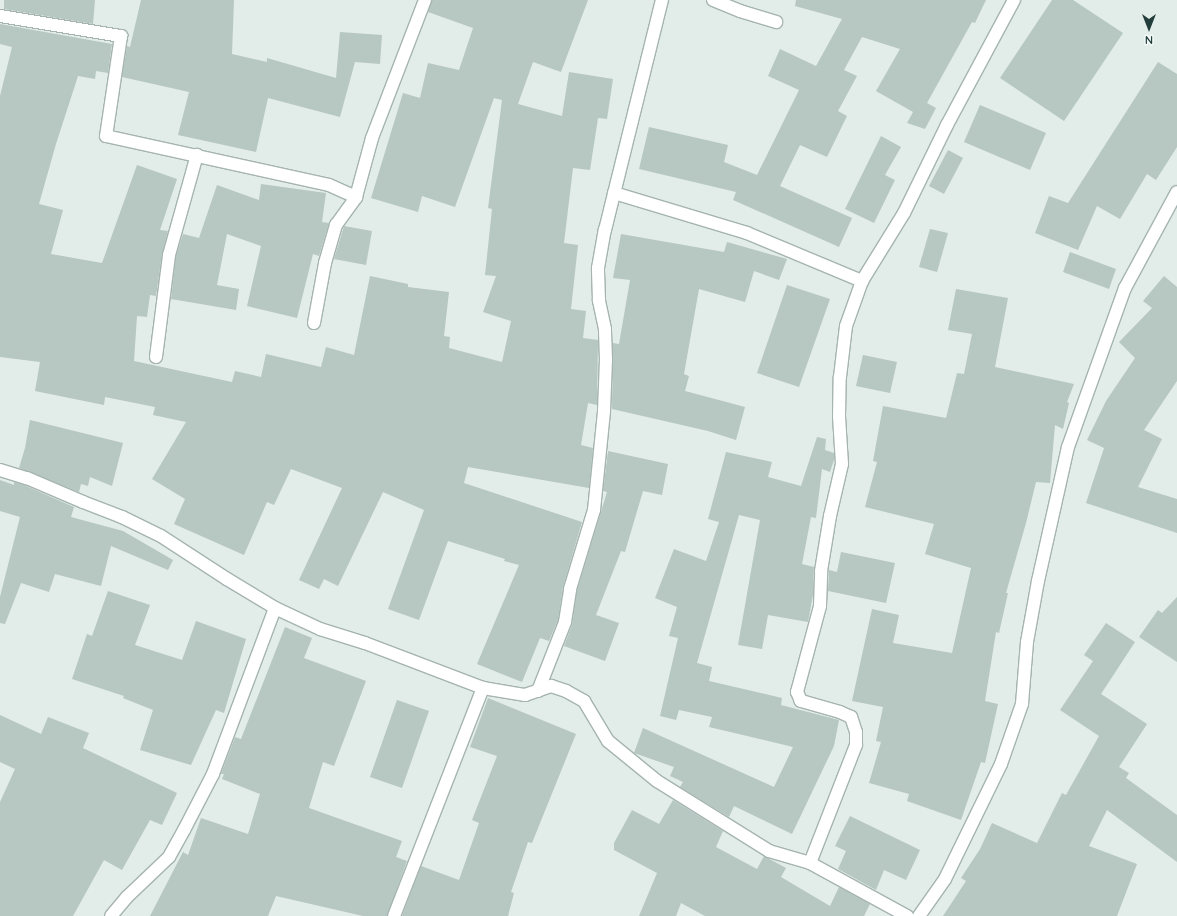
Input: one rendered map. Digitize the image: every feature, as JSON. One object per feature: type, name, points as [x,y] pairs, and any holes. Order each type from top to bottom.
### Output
[{"type":"street","points":[[314,323],[325,263],[336,225],[356,197],[372,138],[425,0]]},
{"type":"street","points":[[538,691],[565,622],[570,589],[594,510],[604,411],[606,360],[605,329],[599,300],[598,268],[614,193],[662,0]]},
{"type":"street","points":[[713,0],[740,11],[776,22]]},
{"type":"street","points":[[810,864],[856,745],[856,732],[851,717],[840,712],[801,701],[797,692],[820,606],[821,571],[830,516],[842,464],[839,416],[840,377],[846,326],[862,281],[904,213],[947,125],[1014,0]]},
{"type":"street","points":[[0,16],[121,36],[106,136],[329,185],[356,197]]},
{"type":"street","points":[[156,357],[169,254],[197,155]]},
{"type":"street","points":[[919,916],[945,879],[1001,764],[1022,704],[1027,642],[1036,589],[1068,447],[1125,288],[1177,192]]},
{"type":"street","points":[[614,193],[747,233],[862,281]]},
{"type":"street","points":[[0,470],[27,478],[83,502],[122,516],[161,536],[275,608],[320,629],[365,643],[483,688],[525,695],[551,686],[566,691],[584,701],[608,741],[657,782],[768,851],[810,864],[907,916]]},
{"type":"street","points":[[111,916],[127,897],[169,857],[184,830],[212,774],[275,608]]},
{"type":"street","points":[[394,916],[483,688]]},
{"type":"building","points":[[4,0],[95,0],[93,24],[4,9]]},
{"type":"building","points":[[141,0],[234,0],[232,54],[267,62],[267,58],[336,78],[340,32],[382,35],[380,64],[355,62],[340,117],[268,98],[256,152],[178,135],[189,92],[122,77],[127,46],[130,47]]},
{"type":"building","points":[[432,0],[588,0],[561,72],[533,62],[518,104],[562,116],[569,72],[613,79],[607,119],[598,118],[590,170],[573,168],[564,243],[578,245],[571,309],[586,311],[583,338],[598,340],[597,405],[588,403],[581,445],[593,448],[589,488],[468,467],[464,483],[582,522],[563,587],[558,620],[549,641],[540,638],[522,682],[477,664],[519,565],[504,561],[505,559],[448,541],[419,620],[388,609],[424,510],[383,492],[338,586],[324,579],[319,589],[299,580],[342,488],[291,469],[274,505],[267,502],[244,555],[174,524],[185,499],[152,479],[186,422],[153,415],[155,407],[105,397],[104,405],[35,391],[40,362],[0,357],[0,96],[12,47],[0,44],[0,24],[112,44],[108,73],[96,71],[95,79],[78,76],[56,144],[39,204],[63,210],[51,254],[102,263],[137,165],[177,179],[160,230],[168,231],[162,254],[156,296],[150,295],[147,317],[137,316],[134,361],[232,382],[235,371],[261,377],[266,354],[321,367],[326,347],[354,355],[370,276],[408,284],[408,287],[449,292],[444,336],[450,337],[449,348],[502,362],[511,321],[483,312],[496,276],[485,275],[492,209],[488,208],[502,100],[494,98],[455,207],[422,196],[418,212],[371,198],[403,93],[420,98],[428,63],[459,70],[473,28],[428,12]]},
{"type":"building","points":[[796,0],[986,0],[975,23],[972,22],[927,103],[936,108],[925,129],[907,123],[913,112],[876,91],[900,49],[862,37],[844,70],[857,76],[838,111],[847,116],[827,157],[800,145],[780,186],[852,218],[839,247],[733,200],[736,192],[639,169],[649,127],[728,145],[724,162],[757,175],[799,90],[768,76],[780,49],[816,66],[842,19],[795,6]]},
{"type":"building","points":[[1052,0],[1073,0],[1123,33],[1064,121],[1000,78]]},
{"type":"building","points":[[1158,62],[1177,74],[1177,147],[1156,180],[1147,174],[1120,219],[1097,206],[1078,250],[1035,233],[1049,196],[1068,203]]},
{"type":"building","points":[[980,105],[1046,133],[1030,170],[964,142]]},
{"type":"building","points":[[881,136],[901,147],[885,175],[895,180],[874,223],[845,209]]},
{"type":"building","points":[[948,150],[963,158],[944,194],[929,186]]},
{"type":"building","points":[[261,184],[326,193],[322,222],[329,223],[319,256],[313,254],[297,318],[247,306],[261,246],[227,234],[217,285],[239,289],[236,310],[171,299],[176,256],[183,234],[199,238],[217,185],[259,200]]},
{"type":"building","points":[[344,226],[372,231],[366,265],[334,259]]},
{"type":"building","points":[[930,229],[948,233],[937,272],[919,267]]},
{"type":"building","points":[[621,234],[724,252],[727,242],[787,259],[779,280],[754,271],[745,302],[699,289],[684,374],[689,376],[685,391],[745,407],[736,440],[708,431],[612,409],[613,343],[619,344],[630,280],[613,278]]},
{"type":"building","points":[[1070,252],[1116,269],[1109,289],[1063,272]]},
{"type":"building","points":[[1164,276],[1177,287],[1177,381],[1144,430],[1162,439],[1138,487],[1177,499],[1177,533],[1086,503],[1104,448],[1087,440],[1106,401],[1135,358],[1119,342],[1152,308],[1143,301]]},
{"type":"building","points":[[787,285],[830,299],[799,387],[757,373]]},
{"type":"building","points":[[956,289],[1008,298],[995,367],[1074,384],[1067,402],[1069,403],[1063,429],[1055,425],[1050,483],[1036,482],[1006,593],[1008,593],[999,633],[996,632],[985,701],[998,704],[985,763],[981,762],[961,820],[907,801],[909,794],[869,783],[881,742],[876,741],[883,707],[852,701],[872,609],[899,615],[893,643],[952,653],[971,568],[925,554],[934,524],[865,507],[877,462],[873,461],[883,406],[946,418],[957,373],[964,374],[972,334],[948,330]]},
{"type":"building","points":[[863,355],[897,362],[890,393],[856,386]]},
{"type":"building","points":[[30,420],[123,443],[112,486],[90,477],[88,486],[81,484],[79,492],[19,468],[25,448]]},
{"type":"building","points":[[817,437],[826,439],[825,450],[834,453],[834,460],[830,472],[822,469],[816,518],[811,517],[802,564],[814,567],[813,595],[808,622],[768,615],[762,649],[738,645],[760,520],[739,515],[697,663],[712,667],[709,681],[782,698],[781,705],[839,720],[834,746],[792,834],[734,806],[729,817],[680,787],[683,782],[670,776],[674,767],[634,753],[643,728],[774,787],[793,747],[709,727],[712,717],[679,710],[676,720],[660,716],[678,638],[669,636],[677,607],[655,598],[674,549],[706,561],[719,522],[708,519],[726,452],[772,462],[768,477],[801,486]]},
{"type":"building","points":[[608,451],[668,464],[662,495],[643,491],[625,552],[621,551],[596,615],[619,623],[605,661],[564,646],[572,625],[577,591],[607,492],[603,491]]},
{"type":"building","points":[[0,480],[14,485],[14,482],[24,485],[74,507],[71,517],[123,531],[173,560],[168,570],[111,546],[101,586],[55,574],[49,592],[21,583],[5,624],[0,623],[0,597],[20,517],[0,511]]},
{"type":"building","points":[[841,552],[895,563],[886,603],[828,591],[829,570],[837,572]]},
{"type":"building","points":[[108,591],[150,605],[135,645],[182,660],[196,621],[246,639],[224,713],[216,710],[191,765],[140,750],[153,710],[123,698],[124,696],[72,679],[87,634],[92,636]]},
{"type":"building","points":[[1177,597],[1177,662],[1139,637],[1158,610],[1162,613]]},
{"type":"building","points":[[1106,623],[1135,642],[1101,694],[1147,724],[1119,767],[1129,773],[1126,778],[1177,815],[1177,862],[1107,810],[1089,846],[1137,864],[1117,916],[943,916],[966,881],[961,878],[980,849],[992,823],[1037,843],[1062,793],[1066,795],[1099,736],[1060,710],[1093,661],[1084,655]]},
{"type":"building","points":[[285,627],[312,638],[304,658],[366,681],[334,766],[323,762],[309,808],[402,841],[396,857],[407,861],[387,916],[363,916],[276,896],[268,916],[150,916],[183,852],[188,855],[201,818],[248,834],[260,794],[222,779],[224,774],[221,774],[235,737],[241,739]]},
{"type":"building","points":[[488,698],[576,734],[532,843],[528,842],[511,892],[514,893],[508,916],[402,916],[421,866],[459,880],[479,823],[472,820],[497,756],[470,747]]},
{"type":"building","points":[[397,700],[429,711],[402,788],[370,777]]},
{"type":"building","points":[[0,715],[41,734],[48,717],[89,733],[83,748],[177,793],[162,825],[150,820],[122,870],[104,860],[73,916],[0,916],[0,802],[15,769],[0,762]]},
{"type":"building","points":[[673,800],[723,831],[716,847],[757,869],[764,856],[786,868],[781,877],[830,906],[839,887],[870,904],[864,916],[705,916],[681,903],[676,916],[639,916],[657,873],[614,850],[614,843],[632,810],[659,824]]},
{"type":"building","points":[[850,816],[920,850],[906,880],[884,870],[876,890],[838,869],[846,851],[835,846]]}]
